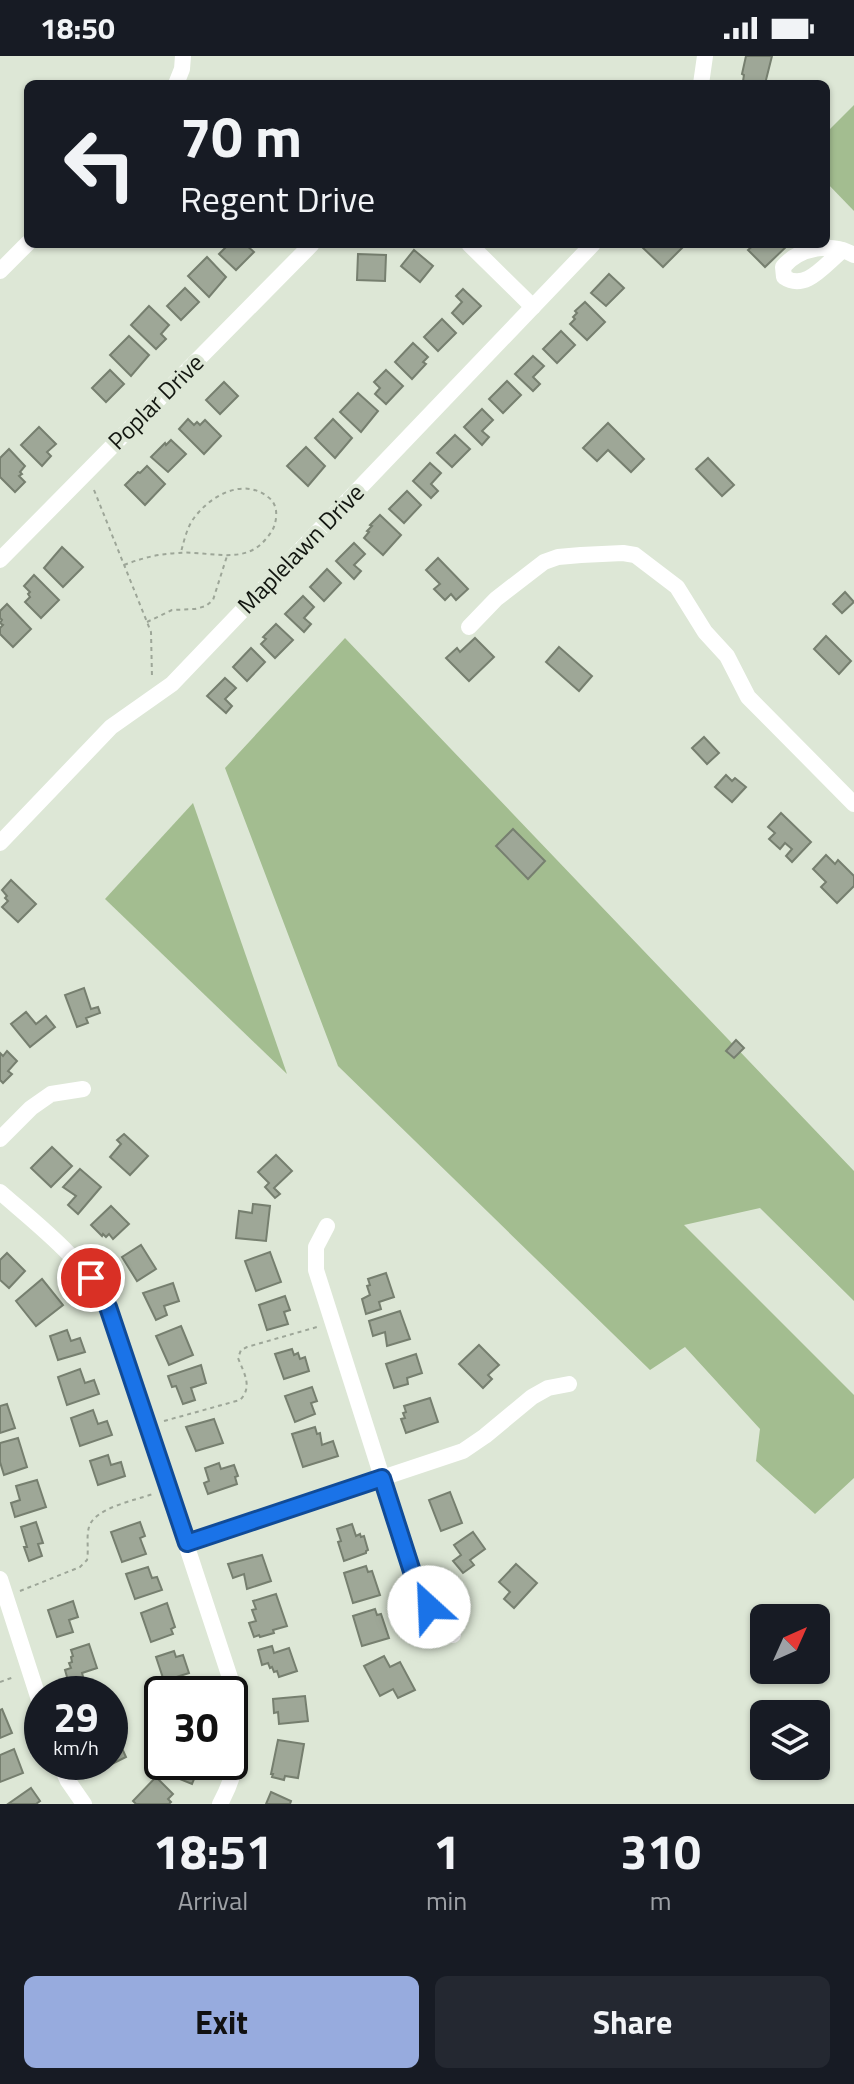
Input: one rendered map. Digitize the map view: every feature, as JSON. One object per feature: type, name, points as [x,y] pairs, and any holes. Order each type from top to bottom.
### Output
[{"type":"street","points":[[178,80],[183,56]]},
{"type":"street","points":[[702,80],[705,56]]},
{"type":"street","points":[[0,271],[24,247]]},
{"type":"street","name":"Poplar Drive","points":[[0,560],[308,248]]},
{"type":"street","points":[[473,248],[533,307]]},
{"type":"street","name":"Maplelawn Drive","points":[[0,843],[111,727],[172,684],[589,248]]},
{"type":"street","points":[[469,627],[496,599],[544,562],[558,557],[635,555],[677,587],[705,632],[727,656],[748,697],[854,804]]},
{"type":"street","points":[[0,1139],[31,1108],[51,1094],[83,1089]]},
{"type":"street","points":[[0,1192],[74,1257],[99,1289],[108,1307],[239,1710],[238,1758],[220,1804]]},
{"type":"street","points":[[327,1226],[316,1247],[316,1270],[332,1323],[417,1587],[453,1635]]},
{"type":"street","points":[[187,1543],[463,1451],[532,1397],[548,1388],[569,1384]]},
{"type":"street","points":[[0,1579],[31,1676]]},
{"type":"street","points":[[68,1780],[84,1804]]},
{"type":"path","points":[[124,565],[146,557],[181,552],[235,555],[258,548],[274,530],[277,515],[274,502],[252,489],[224,492],[193,519],[181,552]]},
{"type":"path","points":[[94,490],[151,632],[152,677]]},
{"type":"path","points":[[147,622],[172,610],[206,606],[213,600],[227,555]]},
{"type":"path","points":[[147,1426],[240,1400],[248,1387],[238,1358],[241,1350],[332,1323]]},
{"type":"path","points":[[6,1597],[80,1567],[87,1560],[88,1529],[92,1519],[108,1509],[169,1489]]},
{"type":"green space","points":[[854,105],[854,211],[830,186],[830,129]]},
{"type":"green space","points":[[345,638],[854,1171],[854,1301],[760,1208],[684,1225],[854,1395],[854,1478],[815,1514],[756,1461],[760,1429],[685,1347],[650,1370],[338,1066],[225,768]]},
{"type":"green space","points":[[193,803],[287,1074],[105,899]]},
{"type":"building","points":[[746,56],[772,56],[766,80],[743,80]]},
{"type":"building","points":[[225,248],[250,248],[254,252],[236,270],[219,254]]},
{"type":"building","points":[[643,248],[682,248],[663,267]]},
{"type":"building","points":[[750,248],[785,248],[765,267],[748,250]]},
{"type":"building","points":[[414,250],[433,266],[420,282],[401,266]]},
{"type":"building","points":[[358,254],[386,255],[385,281],[357,280]]},
{"type":"building","points":[[207,257],[226,277],[209,297],[188,276]]},
{"type":"building","points":[[609,274],[624,288],[606,306],[591,293]]},
{"type":"building","points":[[185,288],[199,302],[181,320],[167,306]]},
{"type":"building","points":[[463,289],[481,306],[463,324],[452,313],[462,302],[456,296]]},
{"type":"building","points":[[585,302],[605,322],[587,340],[570,324],[575,319],[575,311]]},
{"type":"building","points":[[149,306],[169,325],[161,334],[166,339],[156,349],[131,325]]},
{"type":"building","points":[[442,319],[456,333],[438,351],[424,337]]},
{"type":"building","points":[[561,331],[575,345],[557,363],[543,349]]},
{"type":"building","points":[[129,336],[149,355],[131,376],[110,355]]},
{"type":"building","points":[[413,343],[428,357],[423,362],[426,364],[412,379],[395,362]]},
{"type":"building","points":[[533,356],[544,366],[533,377],[540,384],[533,391],[515,374]]},
{"type":"building","points":[[110,370],[124,384],[106,402],[92,388]]},
{"type":"building","points":[[386,370],[403,386],[386,404],[375,394],[380,388],[374,382]]},
{"type":"building","points":[[507,381],[521,395],[503,413],[489,399]]},
{"type":"building","points":[[224,382],[238,396],[220,414],[206,400]]},
{"type":"building","points":[[358,393],[378,411],[361,432],[340,412]]},
{"type":"building","points":[[482,409],[493,420],[482,431],[489,437],[482,445],[464,427]]},
{"type":"building","points":[[188,419],[194,425],[197,422],[200,425],[205,420],[221,436],[204,454],[179,429]]},
{"type":"building","points":[[333,419],[352,438],[335,458],[315,438]]},
{"type":"building","points":[[608,423],[644,459],[631,472],[608,450],[597,461],[583,448]]},
{"type":"building","points":[[39,427],[56,444],[47,452],[51,456],[42,466],[21,445]]},
{"type":"building","points":[[455,435],[470,449],[452,467],[437,453]]},
{"type":"building","points":[[171,440],[186,454],[168,472],[151,457]]},
{"type":"building","points":[[306,447],[325,466],[308,486],[287,466]]},
{"type":"building","points":[[9,449],[25,466],[19,476],[25,482],[15,492],[0,477],[0,458]]},
{"type":"building","points":[[708,458],[734,485],[722,496],[696,469]]},
{"type":"building","points":[[430,463],[441,473],[431,484],[438,491],[431,498],[413,481]]},
{"type":"building","points":[[147,466],[165,484],[145,505],[125,485]]},
{"type":"building","points":[[407,491],[421,505],[404,523],[389,509]]},
{"type":"building","points":[[380,515],[401,535],[383,555],[364,538],[370,525]]},
{"type":"building","points":[[354,543],[365,554],[354,565],[361,571],[354,579],[336,561]]},
{"type":"building","points":[[62,547],[83,567],[63,587],[44,568]]},
{"type":"building","points":[[438,558],[468,589],[456,600],[451,594],[445,600],[434,589],[440,584],[426,570]]},
{"type":"building","points":[[327,569],[341,583],[324,601],[310,587]]},
{"type":"building","points":[[34,575],[59,600],[41,618],[25,602],[30,592],[24,586]]},
{"type":"building","points":[[845,592],[854,602],[842,613],[833,604]]},
{"type":"building","points":[[303,596],[314,607],[304,618],[311,624],[304,632],[285,614]]},
{"type":"building","points":[[7,604],[31,629],[13,647],[0,634],[3,625],[0,623],[0,611]]},
{"type":"building","points":[[276,624],[293,640],[275,658],[261,644],[266,639],[263,637]]},
{"type":"building","points":[[826,636],[851,661],[839,674],[814,649]]},
{"type":"building","points":[[475,638],[494,657],[469,681],[446,658],[457,648],[460,652]]},
{"type":"building","points":[[559,647],[592,676],[579,691],[546,662]]},
{"type":"building","points":[[251,648],[265,662],[247,681],[233,667]]},
{"type":"building","points":[[225,678],[236,688],[225,699],[232,706],[226,713],[207,696]]},
{"type":"building","points":[[704,737],[719,753],[707,764],[692,748]]},
{"type":"building","points":[[726,775],[746,787],[732,802],[715,787]]},
{"type":"building","points":[[781,813],[811,842],[792,862],[786,856],[792,849],[785,843],[780,849],[769,839],[775,833],[768,827]]},
{"type":"building","points":[[513,829],[545,861],[528,879],[496,846]]},
{"type":"building","points":[[826,855],[835,864],[838,860],[854,876],[854,886],[837,903],[821,887],[826,882],[813,869]]},
{"type":"building","points":[[11,880],[36,904],[18,922],[2,907],[8,901],[2,890]]},
{"type":"building","points":[[84,988],[91,1009],[98,1007],[100,1013],[86,1018],[88,1023],[77,1027],[65,995]]},
{"type":"building","points":[[26,1012],[36,1024],[46,1016],[55,1027],[30,1047],[11,1024]]},
{"type":"building","points":[[736,1040],[744,1048],[734,1058],[726,1051]]},
{"type":"building","points":[[7,1051],[17,1061],[8,1071],[12,1074],[3,1083],[0,1080],[0,1053],[3,1056]]},
{"type":"building","points":[[124,1134],[148,1156],[130,1175],[110,1157],[121,1144],[117,1140]]},
{"type":"building","points":[[52,1147],[72,1166],[51,1187],[31,1168]]},
{"type":"building","points":[[276,1155],[292,1171],[274,1188],[280,1194],[275,1198],[265,1187],[269,1183],[258,1172]]},
{"type":"building","points":[[80,1169],[101,1187],[78,1214],[68,1205],[76,1196],[63,1187]]},
{"type":"building","points":[[253,1204],[270,1206],[266,1241],[236,1238],[239,1211],[252,1213]]},
{"type":"building","points":[[111,1206],[129,1224],[113,1239],[109,1234],[102,1236],[91,1225]]},
{"type":"building","points":[[141,1245],[156,1269],[137,1281],[122,1257]]},
{"type":"building","points":[[270,1252],[281,1282],[256,1291],[245,1261]]},
{"type":"building","points":[[7,1253],[25,1271],[9,1288],[0,1280],[0,1260]]},
{"type":"building","points":[[386,1273],[394,1297],[379,1302],[381,1309],[366,1314],[362,1299],[370,1295],[368,1279]]},
{"type":"building","points":[[42,1279],[63,1305],[36,1326],[16,1301]]},
{"type":"building","points":[[173,1283],[179,1301],[164,1306],[167,1315],[156,1320],[143,1293]]},
{"type":"building","points":[[285,1296],[290,1310],[284,1312],[288,1324],[267,1330],[259,1305]]},
{"type":"building","points":[[400,1311],[410,1339],[387,1346],[385,1332],[373,1336],[369,1321]]},
{"type":"building","points":[[181,1326],[193,1355],[169,1365],[156,1336]]},
{"type":"building","points":[[67,1330],[71,1341],[80,1338],[85,1352],[58,1360],[50,1336]]},
{"type":"building","points":[[479,1345],[499,1365],[488,1375],[492,1379],[483,1388],[459,1364]]},
{"type":"building","points":[[292,1349],[300,1359],[305,1357],[309,1371],[284,1379],[275,1354]]},
{"type":"building","points":[[416,1354],[422,1373],[407,1378],[408,1384],[394,1388],[386,1364]]},
{"type":"building","points":[[201,1365],[206,1383],[191,1388],[195,1400],[183,1404],[168,1376]]},
{"type":"building","points":[[80,1369],[85,1383],[94,1380],[99,1394],[67,1405],[58,1377]]},
{"type":"building","points":[[312,1387],[317,1401],[311,1403],[315,1414],[295,1422],[285,1396]]},
{"type":"building","points":[[430,1398],[438,1422],[406,1433],[401,1419],[405,1418],[404,1406]]},
{"type":"building","points":[[7,1404],[15,1428],[0,1433],[0,1406]]},
{"type":"building","points":[[93,1410],[98,1424],[107,1421],[112,1435],[80,1446],[71,1418]]},
{"type":"building","points":[[214,1419],[223,1443],[196,1451],[186,1427]]},
{"type":"building","points":[[315,1427],[317,1434],[320,1433],[322,1445],[333,1441],[338,1456],[303,1467],[292,1434]]},
{"type":"building","points":[[18,1438],[27,1467],[4,1475],[0,1443]]},
{"type":"building","points":[[108,1455],[111,1465],[121,1462],[125,1476],[98,1485],[90,1461]]},
{"type":"building","points":[[219,1463],[221,1469],[234,1465],[237,1484],[208,1494],[204,1483],[209,1481],[205,1468]]},
{"type":"building","points":[[37,1480],[46,1507],[15,1517],[11,1503],[20,1500],[16,1486]]},
{"type":"building","points":[[450,1492],[462,1523],[441,1531],[429,1500]]},
{"type":"building","points":[[36,1522],[43,1543],[38,1544],[42,1556],[29,1561],[21,1527]]},
{"type":"building","points":[[140,1522],[145,1536],[140,1538],[146,1554],[122,1562],[111,1532]]},
{"type":"building","points":[[352,1524],[356,1536],[364,1536],[368,1550],[344,1561],[337,1529]]},
{"type":"building","points":[[473,1532],[485,1549],[470,1560],[474,1565],[463,1573],[453,1561],[461,1555],[454,1545]]},
{"type":"building","points":[[262,1555],[271,1581],[247,1589],[244,1574],[233,1578],[228,1564]]},
{"type":"building","points":[[516,1564],[537,1583],[514,1608],[504,1599],[510,1592],[499,1582]]},
{"type":"building","points":[[366,1566],[368,1572],[372,1571],[380,1595],[353,1603],[344,1573]]},
{"type":"building","points":[[148,1567],[152,1578],[157,1577],[162,1590],[135,1599],[126,1574]]},
{"type":"building","points":[[276,1594],[287,1626],[273,1630],[274,1633],[254,1637],[249,1623],[256,1621],[253,1601]]},
{"type":"building","points":[[73,1601],[78,1617],[69,1620],[73,1632],[57,1637],[48,1610]]},
{"type":"building","points":[[167,1603],[175,1627],[171,1629],[173,1634],[151,1642],[141,1613]]},
{"type":"building","points":[[375,1609],[377,1615],[381,1614],[389,1638],[362,1646],[353,1616]]},
{"type":"building","points":[[89,1644],[97,1668],[82,1673],[83,1676],[67,1676],[65,1670],[71,1668],[69,1663],[73,1656],[71,1650]]},
{"type":"building","points":[[272,1646],[274,1653],[289,1648],[297,1671],[279,1677],[268,1663],[262,1665],[258,1650]]},
{"type":"building","points":[[174,1651],[176,1657],[183,1655],[189,1673],[162,1676],[156,1657]]},
{"type":"building","points":[[384,1656],[390,1667],[400,1662],[415,1690],[398,1698],[393,1689],[380,1696],[364,1666]]},
{"type":"building","points":[[305,1696],[308,1721],[279,1724],[273,1699]]},
{"type":"building","points":[[0,1710],[12,1733],[0,1738]]},
{"type":"building","points":[[278,1740],[304,1744],[298,1778],[285,1776],[284,1780],[272,1777]]},
{"type":"building","points":[[14,1749],[23,1773],[0,1782],[0,1755]]},
{"type":"building","points":[[153,1780],[159,1780],[173,1794],[168,1799],[169,1804],[136,1804],[133,1801]]},
{"type":"building","points":[[31,1788],[40,1801],[36,1804],[8,1804]]},
{"type":"building","points":[[271,1792],[291,1801],[290,1804],[266,1804]]},
{"type":"route","points":[[91,1278],[108,1307],[187,1543],[382,1478],[417,1587],[429,1607]]}]
